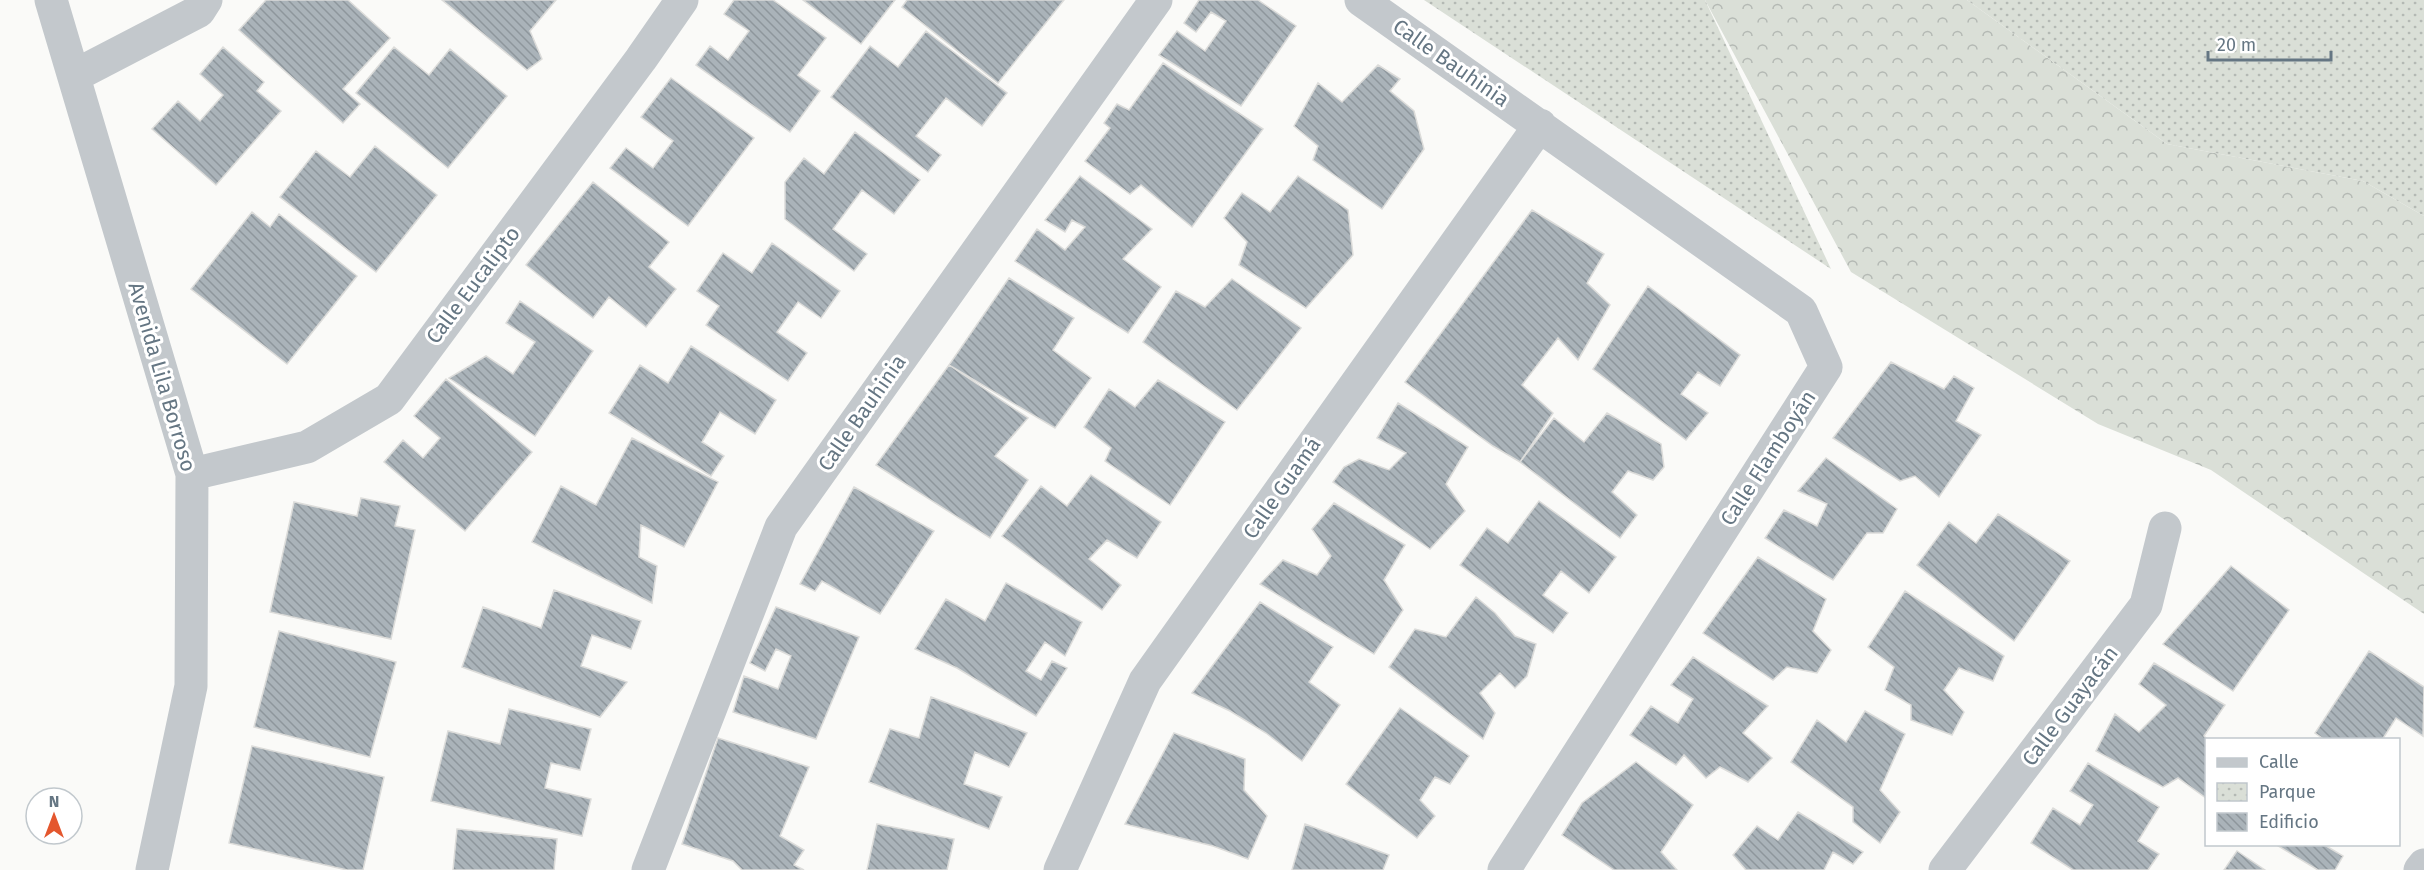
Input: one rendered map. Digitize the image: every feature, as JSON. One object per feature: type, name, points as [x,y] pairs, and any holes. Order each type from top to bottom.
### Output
[{"type":"street","name":"Avenida Lila Borroso","points":[[51,0],[192,474],[191,686],[152,870]]},
{"type":"street","points":[[74,76],[199,11],[207,0]]},
{"type":"street","name":"Calle Eucalipto","points":[[192,474],[307,447],[388,399],[682,0]]},
{"type":"street","name":"Calle Bauhinia","points":[[648,870],[781,527],[1156,0]]},
{"type":"street","name":"Calle Bauhinia","points":[[1361,0],[1540,125]]},
{"type":"street","name":"Calle Guamá","points":[[1060,870],[1145,681],[1540,125]]},
{"type":"street","name":"Calle Flamboyán","points":[[1504,870],[1826,368],[1801,311],[1540,125]]},
{"type":"street","name":"Calle Guayacán","points":[[1945,870],[2146,605],[2165,528]]},
{"type":"street","points":[[2420,870],[2424,865]]},
{"type":"green space","points":[[1424,0],[1705,0],[1831,269]]},
{"type":"green space","points":[[1705,0],[1967,0],[2167,144],[2363,181],[2424,216],[2424,614],[2211,470],[2098,424],[1851,272]]},
{"type":"green space","points":[[1967,0],[2424,0],[2424,216],[2363,181],[2167,144]]},
{"type":"building","points":[[266,0],[348,0],[390,38],[343,89],[360,104],[343,123],[239,30]]},
{"type":"building","points":[[442,0],[556,0],[530,31],[542,59],[527,70]]},
{"type":"building","points":[[734,0],[773,0],[826,38],[798,75],[820,91],[790,132],[696,65],[710,46],[728,60],[749,31],[724,14]]},
{"type":"building","points":[[803,0],[895,0],[861,44]]},
{"type":"building","points":[[907,0],[1064,0],[998,83],[902,7]]},
{"type":"building","points":[[1199,0],[1258,0],[1296,26],[1241,106],[1159,55],[1177,31],[1205,51],[1226,21],[1211,12],[1196,32],[1184,23]]},
{"type":"building","points":[[926,31],[1007,93],[982,126],[946,98],[916,136],[941,155],[928,172],[831,97],[870,46],[898,67]]},
{"type":"building","points":[[223,47],[264,82],[257,91],[281,111],[216,185],[152,129],[178,101],[200,121],[223,95],[200,74]]},
{"type":"building","points":[[394,47],[429,75],[450,49],[507,96],[448,168],[356,93]]},
{"type":"building","points":[[1163,63],[1263,129],[1192,227],[1141,185],[1130,194],[1085,161],[1110,128],[1104,123],[1117,104],[1129,110]]},
{"type":"building","points":[[1378,65],[1400,79],[1390,91],[1414,111],[1424,149],[1382,209],[1313,160],[1318,146],[1294,126],[1318,83],[1342,102]]},
{"type":"building","points":[[671,78],[754,138],[688,226],[610,168],[626,148],[653,168],[673,141],[641,117]]},
{"type":"building","points":[[855,132],[920,180],[894,214],[862,190],[833,229],[867,254],[854,271],[785,219],[785,182],[804,158],[824,174]]},
{"type":"building","points":[[375,146],[437,195],[376,272],[280,197],[316,151],[350,177]]},
{"type":"building","points":[[1080,176],[1152,229],[1123,259],[1161,287],[1128,333],[1015,261],[1037,229],[1065,250],[1085,227],[1072,220],[1065,232],[1045,220]]},
{"type":"building","points":[[1298,176],[1348,210],[1353,255],[1306,308],[1239,265],[1247,242],[1224,218],[1242,193],[1270,212]]},
{"type":"building","points":[[593,182],[669,242],[649,267],[676,289],[646,327],[609,297],[593,318],[526,265]]},
{"type":"building","points":[[1532,210],[1604,254],[1587,283],[1610,305],[1578,360],[1558,338],[1522,385],[1553,413],[1520,462],[1493,446],[1405,382]]},
{"type":"building","points":[[252,212],[270,227],[279,214],[357,276],[287,364],[191,289]]},
{"type":"building","points":[[772,243],[840,291],[821,318],[798,302],[777,332],[807,353],[788,381],[706,325],[719,306],[697,291],[723,253],[752,273]]},
{"type":"building","points":[[1009,278],[1074,318],[1053,350],[1091,378],[1055,428],[949,365]]},
{"type":"building","points":[[1232,279],[1301,328],[1237,410],[1143,342],[1176,291],[1205,307]]},
{"type":"building","points":[[1648,286],[1740,355],[1720,386],[1698,372],[1681,394],[1708,413],[1686,440],[1593,369]]},
{"type":"building","points":[[520,301],[593,351],[535,436],[449,378],[486,356],[513,374],[535,342],[506,323]]},
{"type":"building","points":[[691,346],[776,400],[755,434],[720,412],[702,442],[724,456],[711,476],[609,413],[640,365],[668,383]]},
{"type":"building","points":[[1891,362],[1944,389],[1954,376],[1974,388],[1956,421],[1981,435],[1939,497],[1915,476],[1900,481],[1833,438]]},
{"type":"building","points":[[949,365],[1028,418],[995,456],[1028,480],[990,538],[876,465]]},
{"type":"building","points":[[446,379],[532,452],[465,531],[384,462],[403,440],[423,458],[440,438],[414,416]]},
{"type":"building","points":[[1158,380],[1225,422],[1170,505],[1105,461],[1111,448],[1084,427],[1109,389],[1135,407]]},
{"type":"building","points":[[1398,403],[1468,447],[1446,484],[1465,511],[1430,549],[1333,482],[1344,467],[1359,459],[1389,470],[1406,453],[1377,438]]},
{"type":"building","points":[[1607,413],[1661,444],[1664,467],[1653,480],[1628,471],[1612,492],[1637,515],[1620,538],[1520,462],[1554,418],[1584,442]]},
{"type":"building","points":[[632,438],[718,482],[684,547],[641,525],[639,557],[657,566],[652,603],[532,542],[561,486],[596,505]]},
{"type":"building","points":[[1826,458],[1897,509],[1883,533],[1867,533],[1833,580],[1765,538],[1784,510],[1817,526],[1827,504],[1798,491]]},
{"type":"building","points":[[1091,475],[1161,522],[1137,558],[1107,540],[1089,559],[1121,585],[1102,610],[1002,536],[1041,486],[1067,506]]},
{"type":"building","points":[[854,487],[934,531],[880,614],[822,581],[815,591],[800,584]]},
{"type":"building","points":[[361,498],[400,506],[395,526],[415,530],[391,639],[270,612],[294,502],[357,516]]},
{"type":"building","points":[[1539,501],[1616,557],[1589,593],[1561,571],[1543,595],[1568,613],[1553,633],[1460,565],[1487,528],[1508,543]]},
{"type":"building","points":[[1334,503],[1405,545],[1384,580],[1403,610],[1374,654],[1260,584],[1283,560],[1317,575],[1331,556],[1312,529]]},
{"type":"building","points":[[1998,514],[2070,561],[2014,641],[1917,565],[1949,522],[1976,543]]},
{"type":"building","points":[[1758,557],[1826,599],[1813,631],[1831,650],[1817,673],[1787,667],[1773,680],[1703,633]]},
{"type":"building","points":[[2231,566],[2289,610],[2233,691],[2163,644]]},
{"type":"building","points":[[1006,583],[1082,622],[1065,656],[1045,642],[1026,671],[1041,680],[1052,661],[1067,668],[1036,716],[957,668],[915,649],[946,599],[985,621]]},
{"type":"building","points":[[554,590],[641,621],[631,649],[592,635],[581,666],[627,682],[600,717],[462,667],[483,607],[541,628]]},
{"type":"building","points":[[1905,591],[2004,656],[1993,681],[1959,668],[1944,690],[1964,712],[1952,735],[1911,720],[1911,705],[1885,690],[1894,667],[1868,647]]},
{"type":"building","points":[[1476,597],[1495,613],[1515,636],[1536,644],[1527,676],[1515,688],[1500,673],[1480,693],[1495,713],[1483,739],[1389,667],[1415,629],[1446,637]]},
{"type":"building","points":[[1260,602],[1333,647],[1309,682],[1340,705],[1302,761],[1266,733],[1230,711],[1192,693]]},
{"type":"building","points":[[776,607],[859,637],[816,739],[733,712],[744,676],[778,689],[791,656],[776,649],[765,671],[750,663]]},
{"type":"building","points":[[279,631],[396,662],[370,757],[254,727]]},
{"type":"building","points":[[2369,651],[2424,687],[2423,736],[2396,718],[2383,738],[2322,738],[2315,733]]},
{"type":"building","points":[[1693,657],[1768,706],[1743,733],[1772,758],[1748,782],[1720,767],[1706,778],[1684,755],[1676,765],[1630,735],[1651,706],[1678,723],[1693,699],[1671,685]]},
{"type":"building","points":[[2154,663],[2225,705],[2204,736],[2206,738],[2205,797],[2178,778],[2163,787],[2096,751],[2115,714],[2139,732],[2166,705],[2139,684]]},
{"type":"building","points":[[931,697],[1027,733],[1009,767],[975,752],[964,784],[1002,797],[989,829],[869,782],[890,729],[919,738]]},
{"type":"building","points":[[1400,708],[1469,756],[1450,784],[1435,777],[1420,800],[1435,816],[1417,838],[1346,784]]},
{"type":"building","points":[[509,709],[591,729],[580,770],[551,763],[545,788],[591,799],[582,836],[431,801],[448,731],[500,744]]},
{"type":"building","points":[[1865,711],[1905,734],[1880,790],[1900,812],[1880,843],[1853,822],[1853,807],[1791,762],[1817,720],[1846,742]]},
{"type":"building","points":[[1174,733],[1245,759],[1244,790],[1267,816],[1248,859],[1213,846],[1125,824]]},
{"type":"building","points":[[718,738],[809,767],[780,836],[804,850],[794,865],[804,870],[742,870],[733,861],[682,844]]},
{"type":"building","points":[[252,746],[384,777],[363,870],[347,870],[229,843]]},
{"type":"building","points":[[1636,762],[1693,805],[1661,852],[1677,870],[1614,870],[1562,835],[1582,803]]},
{"type":"building","points":[[2088,763],[2159,807],[2138,841],[2159,854],[2148,870],[2073,870],[2031,843],[2053,808],[2080,825],[2093,805],[2070,791]]},
{"type":"building","points":[[1798,812],[1863,852],[1853,864],[1833,852],[1824,870],[1746,870],[1733,855],[1757,826],[1778,840]]},
{"type":"building","points":[[877,824],[954,839],[947,870],[867,870]]},
{"type":"building","points":[[1305,824],[1389,855],[1383,870],[1292,870]]},
{"type":"building","points":[[457,829],[557,839],[554,870],[453,870]]},
{"type":"building","points":[[2278,846],[2326,846],[2343,856],[2335,870],[2318,870]]},
{"type":"building","points":[[2237,851],[2265,870],[2224,870]]}]
